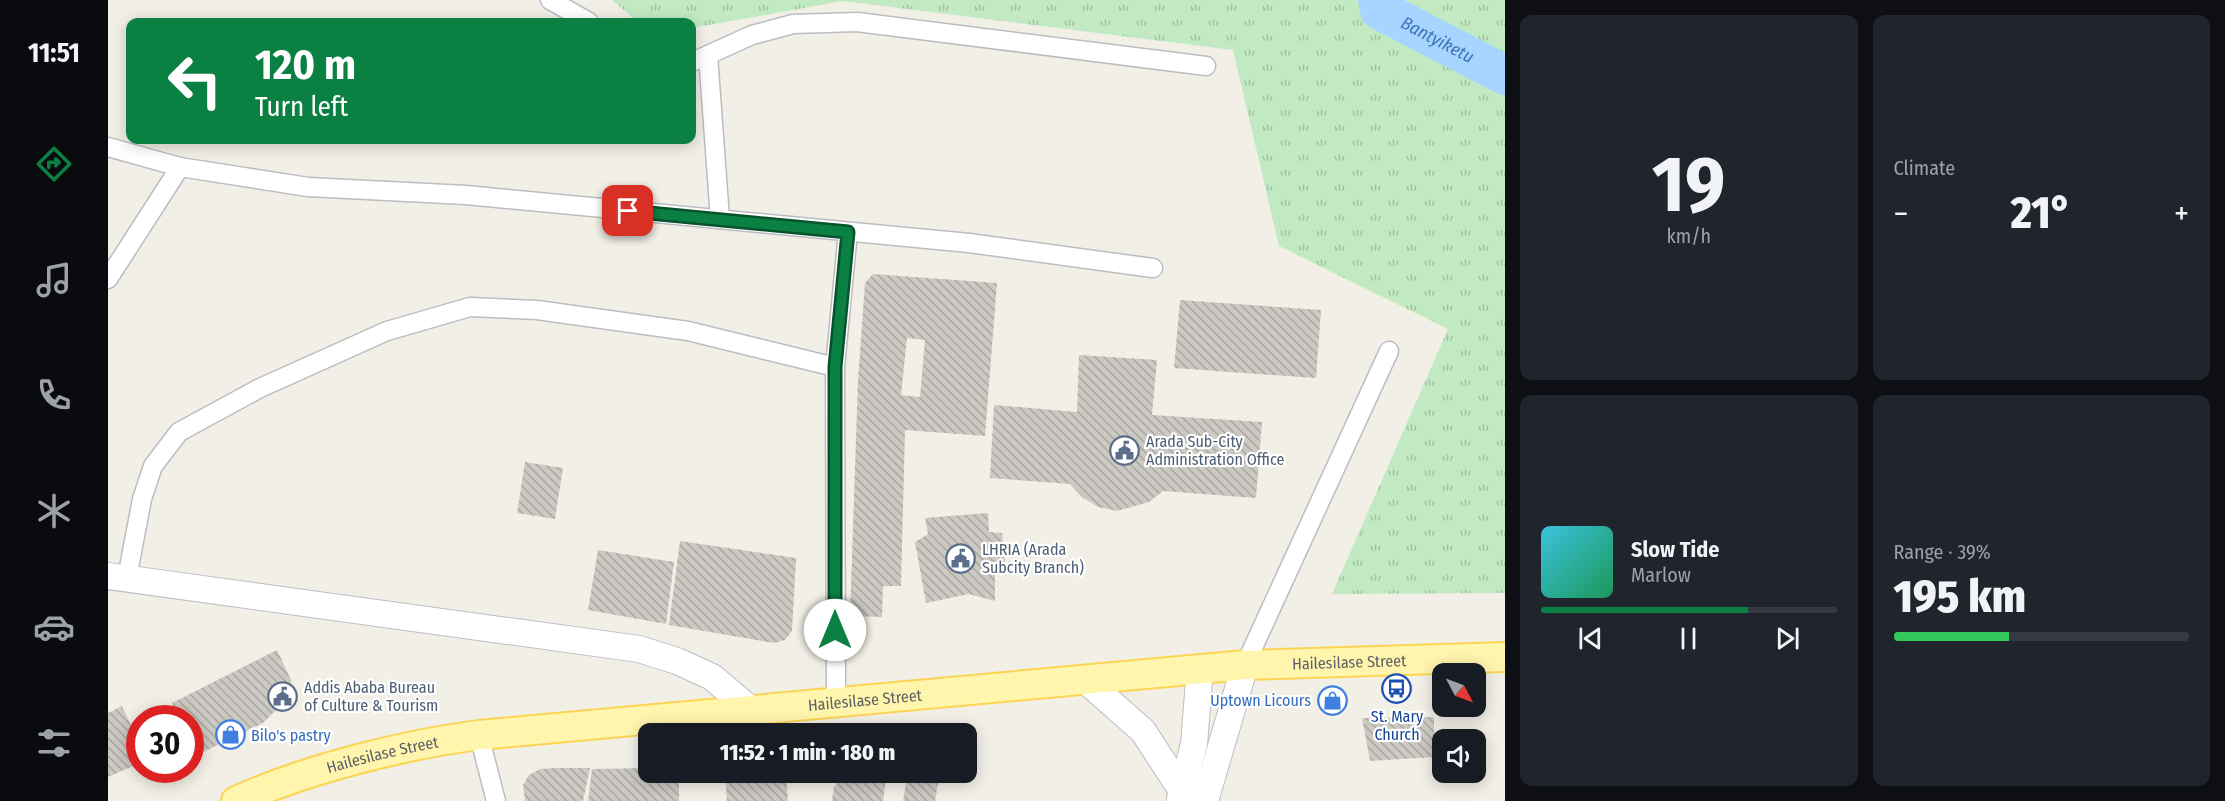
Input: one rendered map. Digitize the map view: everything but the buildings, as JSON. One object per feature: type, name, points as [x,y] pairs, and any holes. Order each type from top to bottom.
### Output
[{"type":"main road","name":"Hailesilase Street","points":[[236,801],[262,789],[377,755],[429,741],[479,735],[1245,664],[1505,657]]},
{"type":"street","points":[[550,0],[583,18]]},
{"type":"street","points":[[720,219],[700,59],[752,34],[793,24],[857,22],[1206,66]]},
{"type":"street","points":[[108,147],[180,167],[308,187],[466,195],[720,219],[969,243],[1153,268]]},
{"type":"street","points":[[108,279],[180,167]]},
{"type":"street","points":[[836,702],[835,367],[848,232]]},
{"type":"street","points":[[751,710],[712,677],[677,661],[639,649],[118,577],[153,466],[179,432],[260,388],[387,331],[470,307],[537,310],[688,331],[835,367]]},
{"type":"street","points":[[1189,798],[1245,664],[1389,351]]},
{"type":"street","points":[[1189,798],[1200,669]]},
{"type":"street","points":[[1084,679],[1143,731],[1189,798]]},
{"type":"street","points":[[479,735],[496,801]]},
{"type":"green space","points":[[612,0],[1505,0],[1505,593],[1332,594],[1448,329],[1279,246],[1233,50],[843,1],[696,27],[696,18],[633,18]]},
{"type":"waterway","name":"Bantyiketu","points":[[1378,0],[1380,10],[1505,75]]},
{"type":"place","name":"Arada Sub-City Administration Office","points":[[1125,450]]},
{"type":"place","name":"LHRIA (Arada Subcity Branch)","points":[[961,558]]},
{"type":"place","name":"St. Mary Church","points":[[1397,688]]},
{"type":"place","name":"Addis Ababa Bureau of Culture & Tourism","points":[[283,696]]},
{"type":"place","name":"Uptown Licours","points":[[1332,700]]},
{"type":"place","name":"Bilo's pastry","points":[[230,735]]},
{"type":"route","points":[[628,211],[848,232],[835,367],[835,630]]}]
